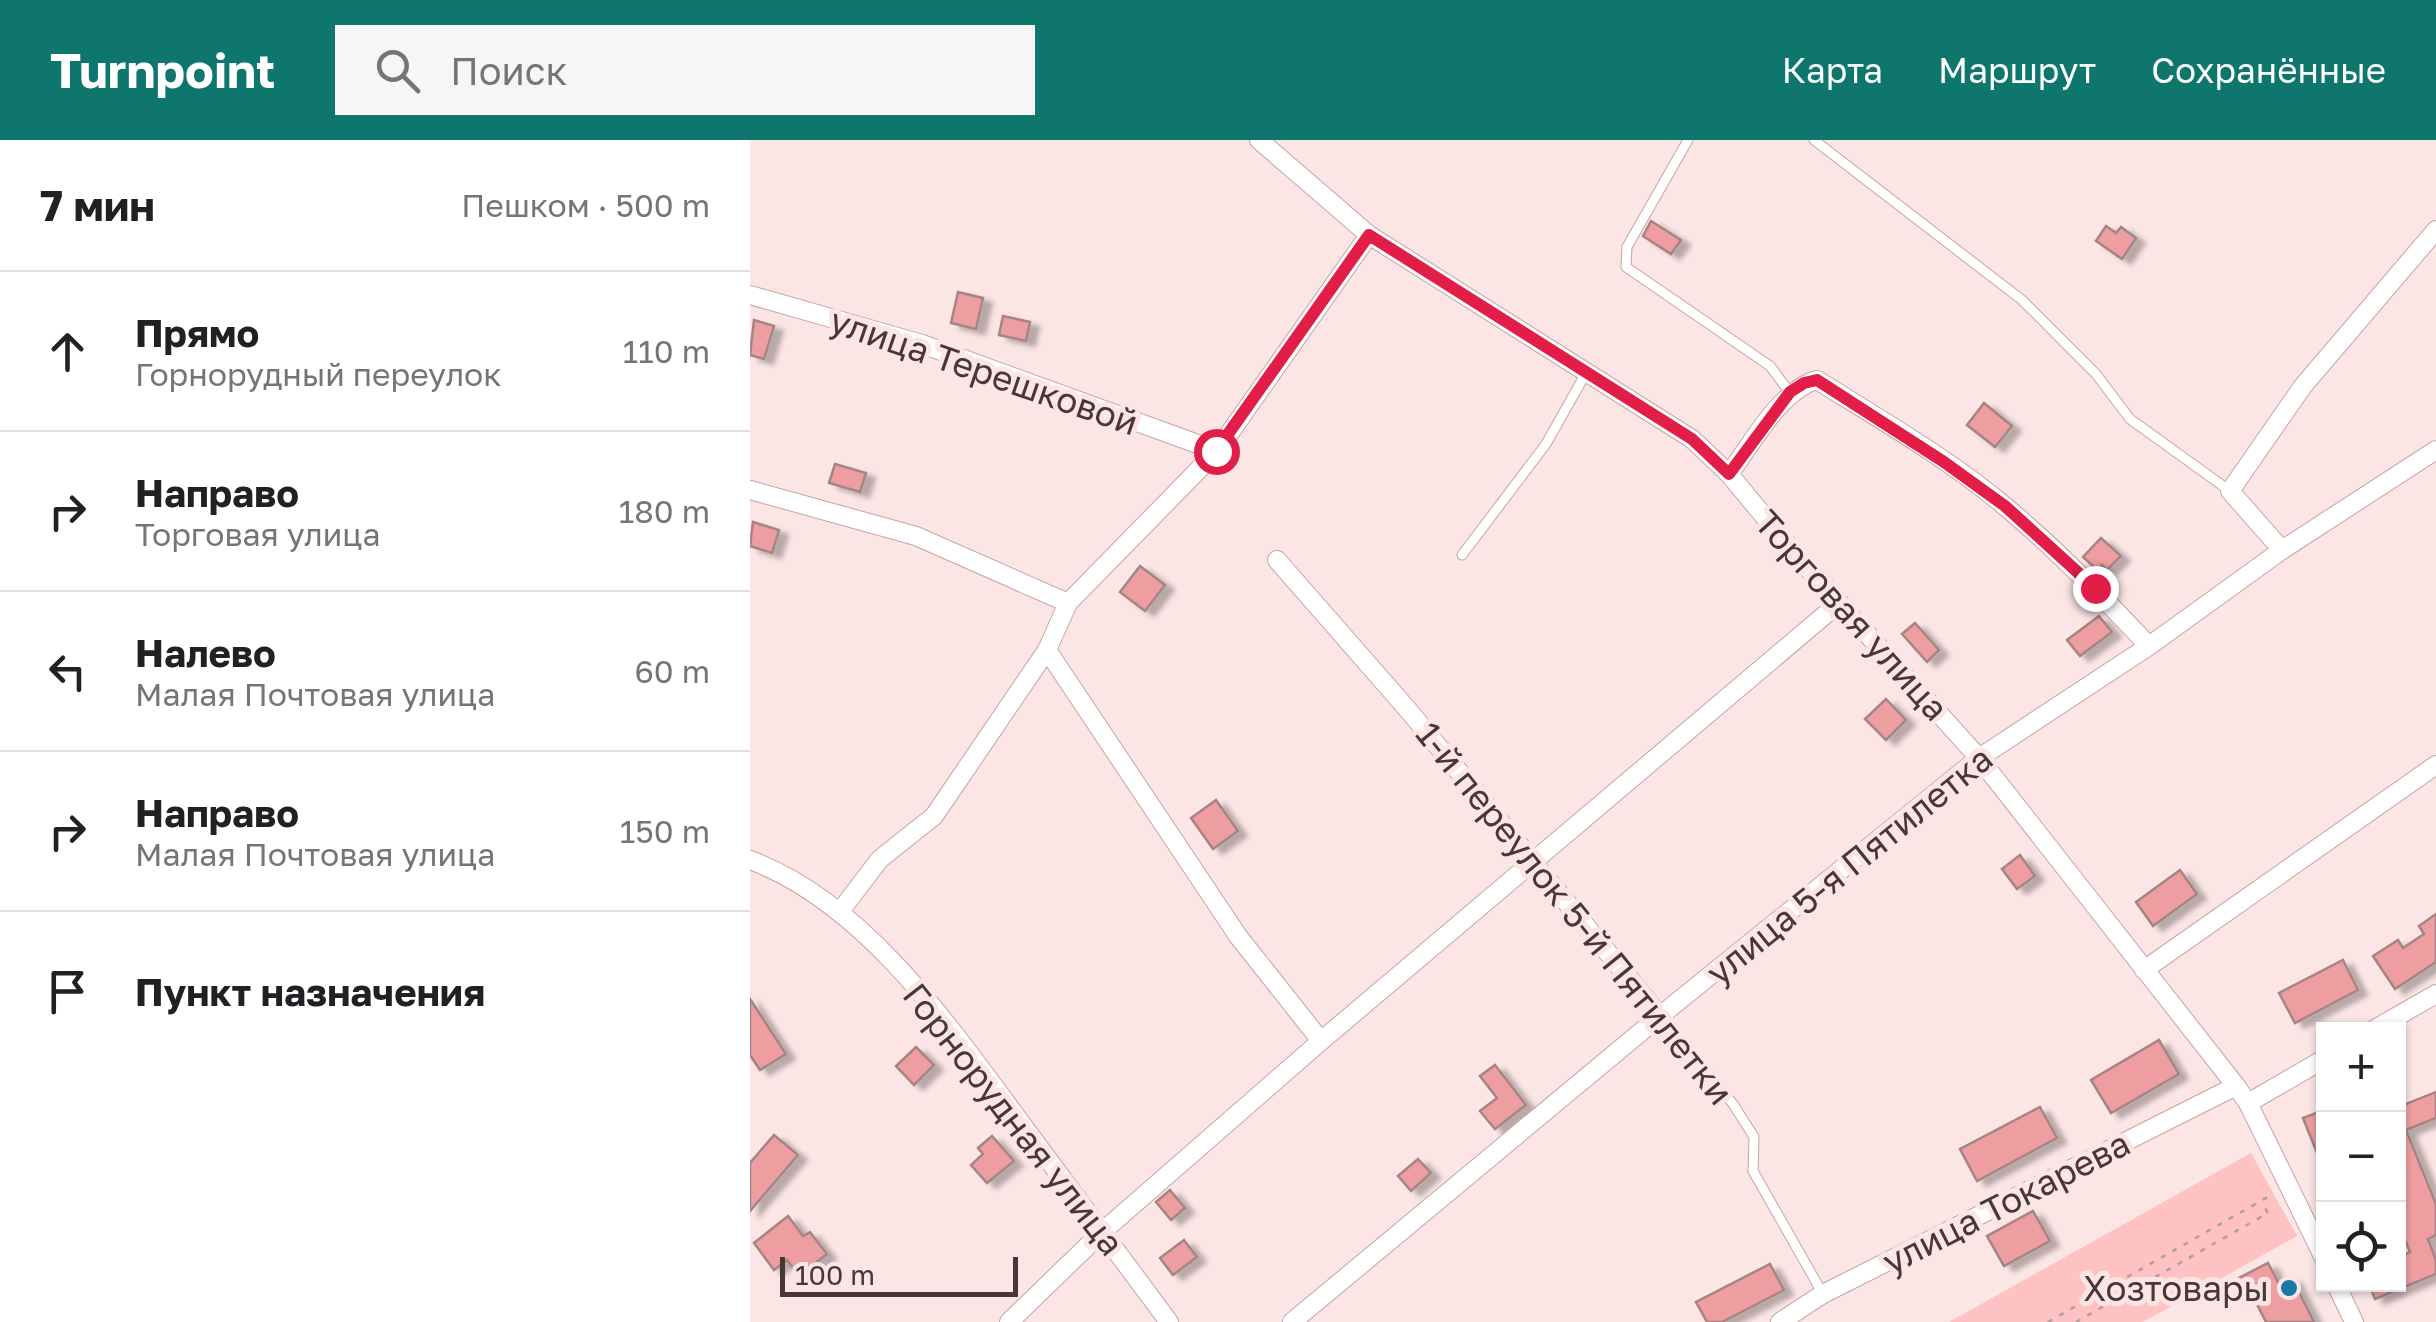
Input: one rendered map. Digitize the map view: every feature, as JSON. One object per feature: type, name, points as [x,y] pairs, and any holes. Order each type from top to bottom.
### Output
[{"type":"street","name":"Торговая улица","points":[[1266,143],[1369,235],[1692,439],[1729,474],[1838,603],[1980,758],[2236,1086],[2248,1102],[2316,1242]]},
{"type":"street","points":[[2282,550],[2230,491],[2303,386],[2436,230]]},
{"type":"street","points":[[840,910],[880,859],[934,816],[1048,650],[1068,603],[1216,451],[1369,235]]},
{"type":"street","name":"улица Терешковой","points":[[750,295],[922,344],[1216,451]]},
{"type":"street","points":[[1729,474],[1790,392],[1817,380],[2005,506],[2095,588],[2149,646]]},
{"type":"street","name":"улица 5-я Пятилетка","points":[[1292,1322],[1660,1016],[1980,758],[2149,646],[2282,550],[2436,450]]},
{"type":"street","points":[[750,490],[916,536],[1068,603]]},
{"type":"street","name":"1-й переулок 5-й Пятилетки","points":[[1278,560],[1409,711],[1660,1016]]},
{"type":"street","points":[[1010,1322],[1102,1232],[1321,1041],[1838,603]]},
{"type":"street","points":[[1048,650],[1238,936],[1321,1041]]},
{"type":"street","points":[[2144,970],[2436,765]]},
{"type":"street","name":"Горнорудная улица","points":[[750,860],[840,910],[942,1017],[1169,1322]]},
{"type":"street","points":[[2389,1022],[2436,994]]},
{"type":"street","points":[[2248,1102],[2316,1064]]},
{"type":"street","name":"улица Токарева","points":[[1780,1322],[1823,1294],[2236,1086]]},
{"type":"street","points":[[2340,1292],[2354,1322]]},
{"type":"lane","points":[[1688,140],[1627,247],[1626,266],[1770,366],[1790,392]]},
{"type":"lane","points":[[1814,140],[2022,300],[2096,374],[2130,419],[2230,491]]},
{"type":"lane","points":[[1462,555],[1546,444],[1586,374]]},
{"type":"lane","name":"1-й переулок 5-й Пятилетки","points":[[1660,1016],[1733,1104],[1754,1136],[1754,1172],[1823,1294]]},
{"type":"path","points":[[2048,1322],[2261,1201],[2268,1213],[2076,1322]]},
{"type":"shaded area","points":[[2251,1153],[2297,1236],[2143,1322],[1949,1322]]},
{"type":"building","points":[[1651,221],[1681,240],[1671,254],[1643,236]]},
{"type":"building","points":[[2106,226],[2116,233],[2121,227],[2136,238],[2122,259],[2096,241]]},
{"type":"building","points":[[958,292],[983,298],[976,329],[951,323]]},
{"type":"building","points":[[1003,316],[1030,322],[1026,341],[999,335]]},
{"type":"building","points":[[754,320],[774,326],[764,359],[750,355]]},
{"type":"building","points":[[1984,403],[2012,426],[1995,447],[1967,425]]},
{"type":"building","points":[[835,464],[866,473],[860,492],[829,483]]},
{"type":"building","points":[[753,522],[779,530],[772,553],[750,546]]},
{"type":"building","points":[[2101,538],[2121,556],[2107,570],[2102,565],[2097,570],[2083,557]]},
{"type":"building","points":[[1140,566],[1165,585],[1145,611],[1120,592]]},
{"type":"building","points":[[2099,616],[2112,632],[2080,656],[2067,640]]},
{"type":"building","points":[[1915,623],[1939,650],[1927,662],[1902,634]]},
{"type":"building","points":[[1886,699],[1906,720],[1886,740],[1865,719]]},
{"type":"building","points":[[1216,800],[1238,831],[1213,849],[1191,818]]},
{"type":"building","points":[[2020,855],[2035,876],[2017,889],[2002,869]]},
{"type":"building","points":[[2180,870],[2197,894],[2153,926],[2136,902]]},
{"type":"building","points":[[2436,914],[2436,962],[2395,989],[2373,956],[2398,940],[2403,948],[2424,934],[2419,926]]},
{"type":"building","points":[[2343,960],[2358,990],[2295,1023],[2279,993]]},
{"type":"building","points":[[750,999],[786,1054],[760,1070],[750,1055]]},
{"type":"building","points":[[2159,1040],[2179,1074],[2111,1113],[2091,1080]]},
{"type":"building","points":[[916,1047],[934,1065],[914,1085],[896,1066]]},
{"type":"building","points":[[1495,1065],[1526,1105],[1495,1129],[1480,1111],[1497,1098],[1480,1076]]},
{"type":"building","points":[[2436,1092],[2436,1118],[2406,1130],[2406,1104]]},
{"type":"building","points":[[2040,1107],[2057,1138],[1977,1181],[1960,1149]]},
{"type":"building","points":[[2316,1113],[2316,1150],[2303,1118]]},
{"type":"building","points":[[2406,1130],[2436,1204],[2436,1235],[2428,1239],[2436,1260],[2436,1274],[2406,1286],[2406,1254],[2410,1252],[2406,1242]]},
{"type":"building","points":[[774,1135],[798,1155],[750,1211],[750,1163]]},
{"type":"building","points":[[992,1136],[1014,1161],[987,1183],[971,1165],[983,1154],[978,1148]]},
{"type":"building","points":[[1418,1159],[1431,1173],[1411,1191],[1398,1176]]},
{"type":"building","points":[[1170,1190],[1185,1208],[1171,1220],[1156,1202]]},
{"type":"building","points":[[2033,1211],[2050,1241],[2004,1266],[1987,1236]]},
{"type":"building","points":[[788,1216],[803,1236],[810,1232],[827,1254],[799,1276],[787,1260],[774,1270],[754,1243]]},
{"type":"building","points":[[1184,1240],[1197,1257],[1173,1275],[1160,1258]]},
{"type":"building","points":[[2268,1263],[2279,1284],[2292,1278],[2314,1322],[2266,1322],[2250,1291],[2239,1297],[2231,1282]]},
{"type":"building","points":[[1770,1264],[1784,1290],[1722,1322],[1707,1322],[1696,1302]]},
{"type":"building","points":[[2372,1292],[2392,1292],[2375,1299]]},
{"type":"place","name":"Хозтовары","points":[[2289,1288]]},
{"type":"route","points":[[1216,451],[1369,235],[1692,439],[1729,474],[1790,392],[1817,380],[2005,506],[2095,588]]}]
